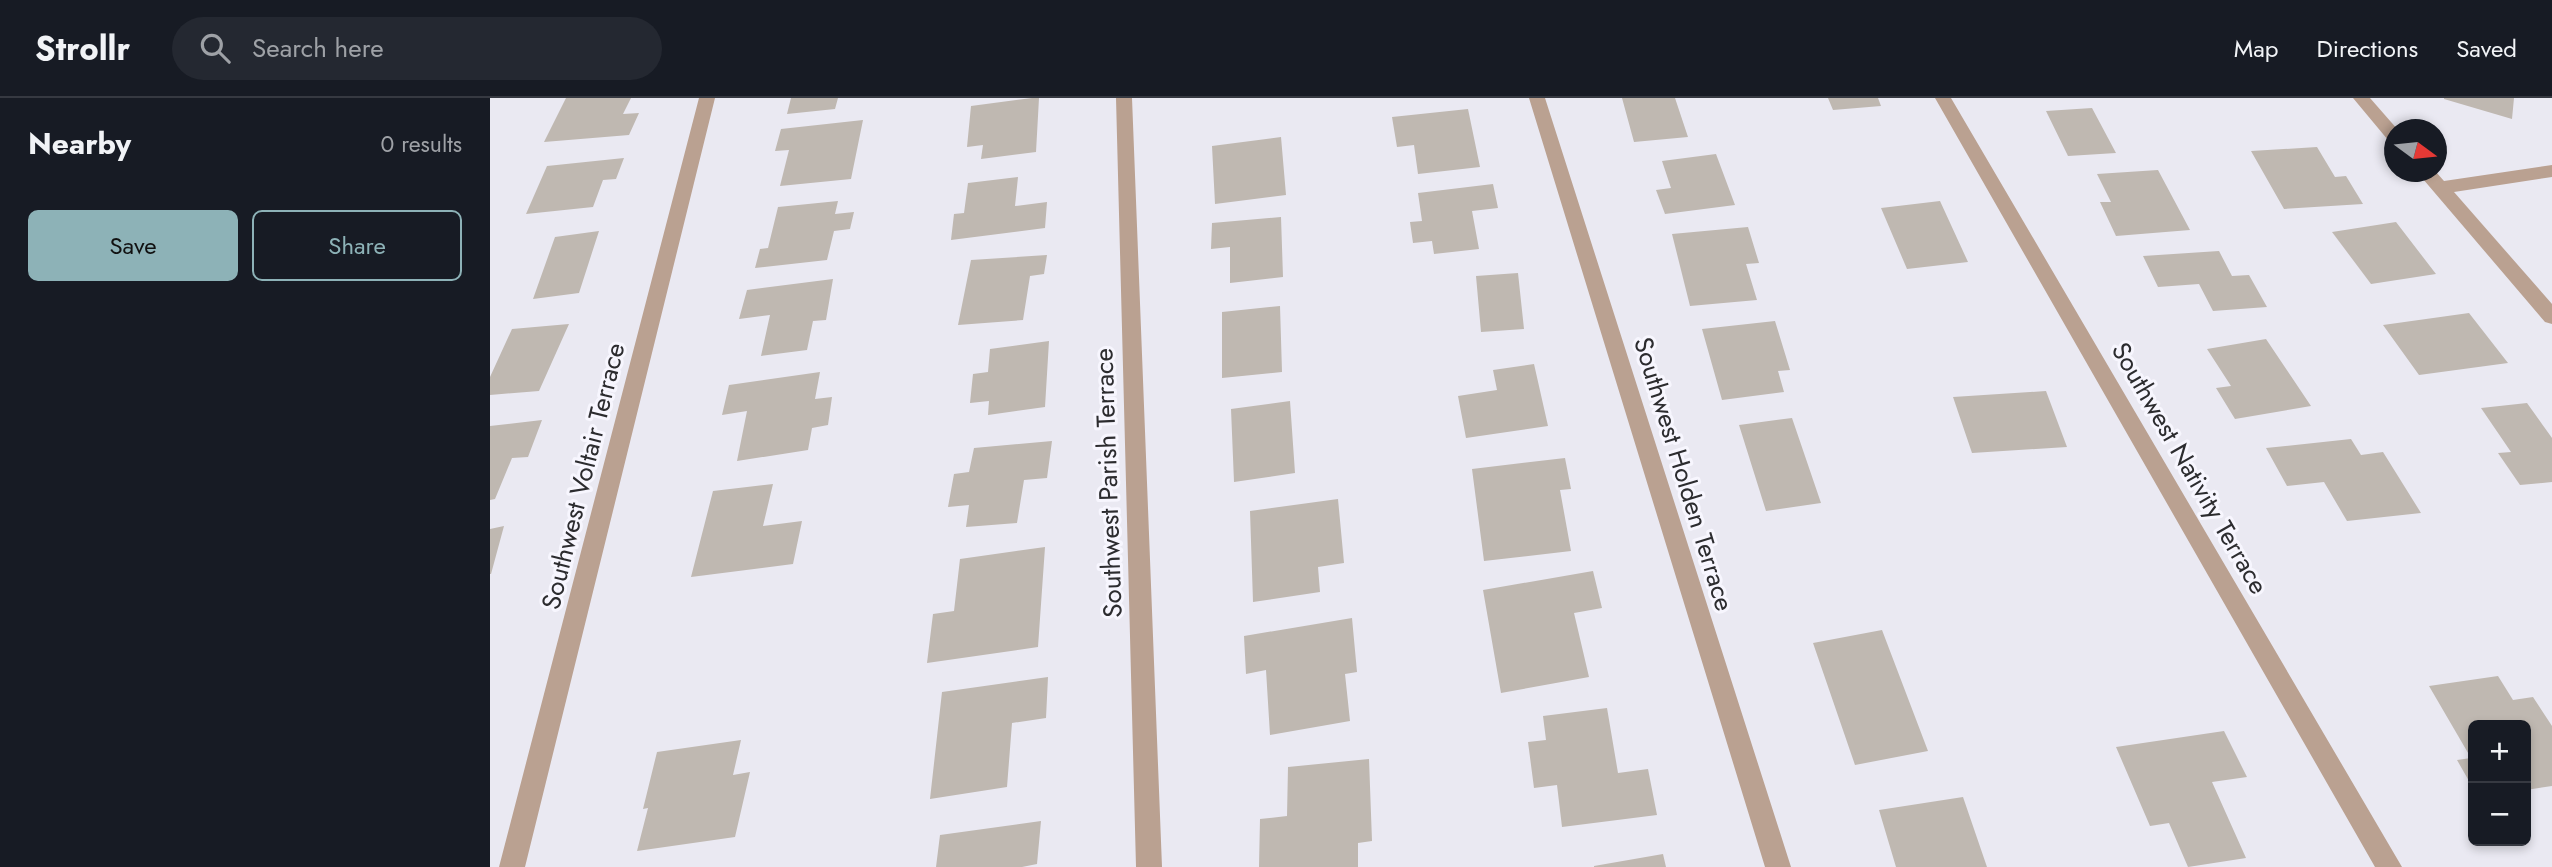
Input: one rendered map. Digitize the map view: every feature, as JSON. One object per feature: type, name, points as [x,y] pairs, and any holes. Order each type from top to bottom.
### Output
[{"type":"street","name":"Southwest Voltair Terrace","points":[[512,867],[707,98]]},
{"type":"street","name":"Southwest Parish Terrace","points":[[1124,98],[1149,867]]},
{"type":"street","name":"Southwest Holden Terrace","points":[[1537,98],[1778,867]]},
{"type":"street","name":"Southwest Nativity Terrace","points":[[1943,98],[2389,867]]},
{"type":"street","points":[[2361,98],[2384,124]]},
{"type":"street","points":[[2440,188],[2552,170]]},
{"type":"street","points":[[2435,182],[2552,317]]},
{"type":"building","points":[[566,98],[631,98],[623,114],[639,113],[629,135],[544,142]]},
{"type":"building","points":[[791,98],[838,98],[835,109],[787,114]]},
{"type":"building","points":[[1039,98],[1036,152],[981,159],[983,145],[967,147],[971,106]]},
{"type":"building","points":[[1622,98],[1675,98],[1688,137],[1634,142]]},
{"type":"building","points":[[1828,98],[1878,98],[1881,106],[1833,110]]},
{"type":"building","points":[[2514,98],[2512,119],[2444,99]]},
{"type":"building","points":[[2092,108],[2116,153],[2068,156],[2046,111]]},
{"type":"building","points":[[1468,109],[1480,167],[1418,174],[1414,145],[1397,147],[1392,117]]},
{"type":"building","points":[[863,120],[851,179],[780,186],[789,150],[775,151],[781,129]]},
{"type":"building","points":[[1281,137],[1286,195],[1215,204],[1212,146]]},
{"type":"building","points":[[2317,147],[2335,177],[2346,176],[2363,204],[2284,209],[2251,151]]},
{"type":"building","points":[[1716,154],[1735,205],[1665,214],[1656,190],[1671,188],[1662,161]]},
{"type":"building","points":[[624,158],[616,179],[603,180],[593,207],[526,214],[547,166]]},
{"type":"building","points":[[2158,170],[2190,230],[2116,236],[2100,202],[2111,202],[2097,174]]},
{"type":"building","points":[[1018,177],[1015,206],[1047,202],[1045,228],[951,240],[954,214],[964,213],[968,183]]},
{"type":"building","points":[[1493,184],[1498,208],[1472,211],[1479,249],[1434,254],[1432,241],[1413,243],[1410,222],[1422,221],[1418,193]]},
{"type":"building","points":[[838,201],[835,214],[854,212],[850,229],[834,231],[827,260],[755,268],[760,249],[768,248],[778,207]]},
{"type":"building","points":[[1940,201],[1968,262],[1907,269],[1881,208]]},
{"type":"building","points":[[1281,217],[1283,277],[1230,283],[1230,247],[1211,249],[1212,223]]},
{"type":"building","points":[[2396,222],[2436,274],[2371,284],[2332,232]]},
{"type":"building","points":[[1748,227],[1759,263],[1746,264],[1757,300],[1690,306],[1672,234]]},
{"type":"building","points":[[599,231],[579,293],[533,299],[555,237]]},
{"type":"building","points":[[2219,251],[2232,276],[2249,275],[2267,307],[2213,311],[2199,284],[2158,287],[2143,256]]},
{"type":"building","points":[[1047,255],[1044,274],[1030,276],[1023,320],[958,325],[971,260]]},
{"type":"building","points":[[1518,273],[1524,329],[1481,332],[1476,276]]},
{"type":"building","points":[[833,279],[826,320],[813,321],[807,350],[761,356],[770,315],[739,319],[747,290]]},
{"type":"building","points":[[1280,306],[1282,372],[1222,378],[1222,312]]},
{"type":"building","points":[[2469,313],[2508,363],[2419,375],[2383,325]]},
{"type":"building","points":[[1775,321],[1790,370],[1778,371],[1784,392],[1722,400],[1702,329]]},
{"type":"building","points":[[569,324],[539,391],[490,395],[490,377],[512,329]]},
{"type":"building","points":[[2266,339],[2311,406],[2235,419],[2216,388],[2231,386],[2207,349]]},
{"type":"building","points":[[1049,341],[1045,407],[988,415],[989,401],[970,403],[973,374],[988,372],[990,349]]},
{"type":"building","points":[[1534,364],[1548,426],[1466,438],[1458,396],[1497,390],[1493,370]]},
{"type":"building","points":[[820,372],[815,399],[832,397],[828,425],[812,428],[808,450],[737,461],[747,411],[722,415],[729,385]]},
{"type":"building","points":[[2046,391],[2067,447],[1972,453],[1953,397]]},
{"type":"building","points":[[1290,401],[1295,473],[1234,482],[1231,409]]},
{"type":"building","points":[[2527,403],[2552,438],[2552,482],[2520,485],[2498,453],[2511,452],[2481,408]]},
{"type":"building","points":[[1792,418],[1821,503],[1766,511],[1739,425]]},
{"type":"building","points":[[542,420],[528,457],[512,458],[495,499],[490,500],[490,426]]},
{"type":"building","points":[[2351,439],[2361,455],[2383,452],[2421,513],[2347,521],[2324,482],[2287,486],[2266,448]]},
{"type":"building","points":[[1052,441],[1047,478],[1024,480],[1017,523],[966,527],[969,505],[948,507],[954,474],[969,472],[974,448]]},
{"type":"building","points":[[1565,458],[1571,489],[1560,490],[1571,551],[1484,561],[1472,469]]},
{"type":"building","points":[[773,484],[763,526],[802,521],[793,564],[691,577],[713,491]]},
{"type":"building","points":[[1338,499],[1344,563],[1318,567],[1320,592],[1253,602],[1250,511]]},
{"type":"building","points":[[504,526],[491,574],[490,574],[490,529]]},
{"type":"building","points":[[1045,547],[1038,647],[927,663],[933,614],[954,611],[960,559]]},
{"type":"building","points":[[1593,571],[1602,608],[1574,613],[1589,677],[1501,693],[1483,590]]},
{"type":"building","points":[[1352,618],[1357,672],[1345,674],[1350,721],[1270,735],[1266,670],[1246,674],[1244,636]]},
{"type":"building","points":[[1882,630],[1928,751],[1855,765],[1813,643]]},
{"type":"building","points":[[2498,676],[2513,700],[2533,697],[2552,726],[2552,786],[2531,789],[2531,720],[2468,720],[2468,753],[2429,686]]},
{"type":"building","points":[[1048,677],[1046,718],[1012,723],[1007,787],[930,799],[942,692]]},
{"type":"building","points":[[1607,708],[1618,773],[1648,769],[1657,815],[1562,827],[1557,785],[1534,788],[1528,742],[1546,740],[1543,716]]},
{"type":"building","points":[[2224,731],[2247,777],[2212,782],[2246,858],[2188,867],[2169,823],[2150,826],[2116,747]]},
{"type":"building","points":[[741,740],[733,775],[750,772],[735,837],[637,851],[648,808],[643,809],[657,752]]},
{"type":"building","points":[[2468,758],[2468,779],[2457,760]]},
{"type":"building","points":[[1369,759],[1372,841],[1358,843],[1358,867],[1259,867],[1260,819],[1287,816],[1288,767]]},
{"type":"building","points":[[1963,797],[1987,867],[1896,867],[1879,810]]},
{"type":"building","points":[[1041,821],[1037,864],[1022,867],[936,867],[940,835]]},
{"type":"building","points":[[1663,854],[1666,867],[1594,867],[1594,866]]}]
